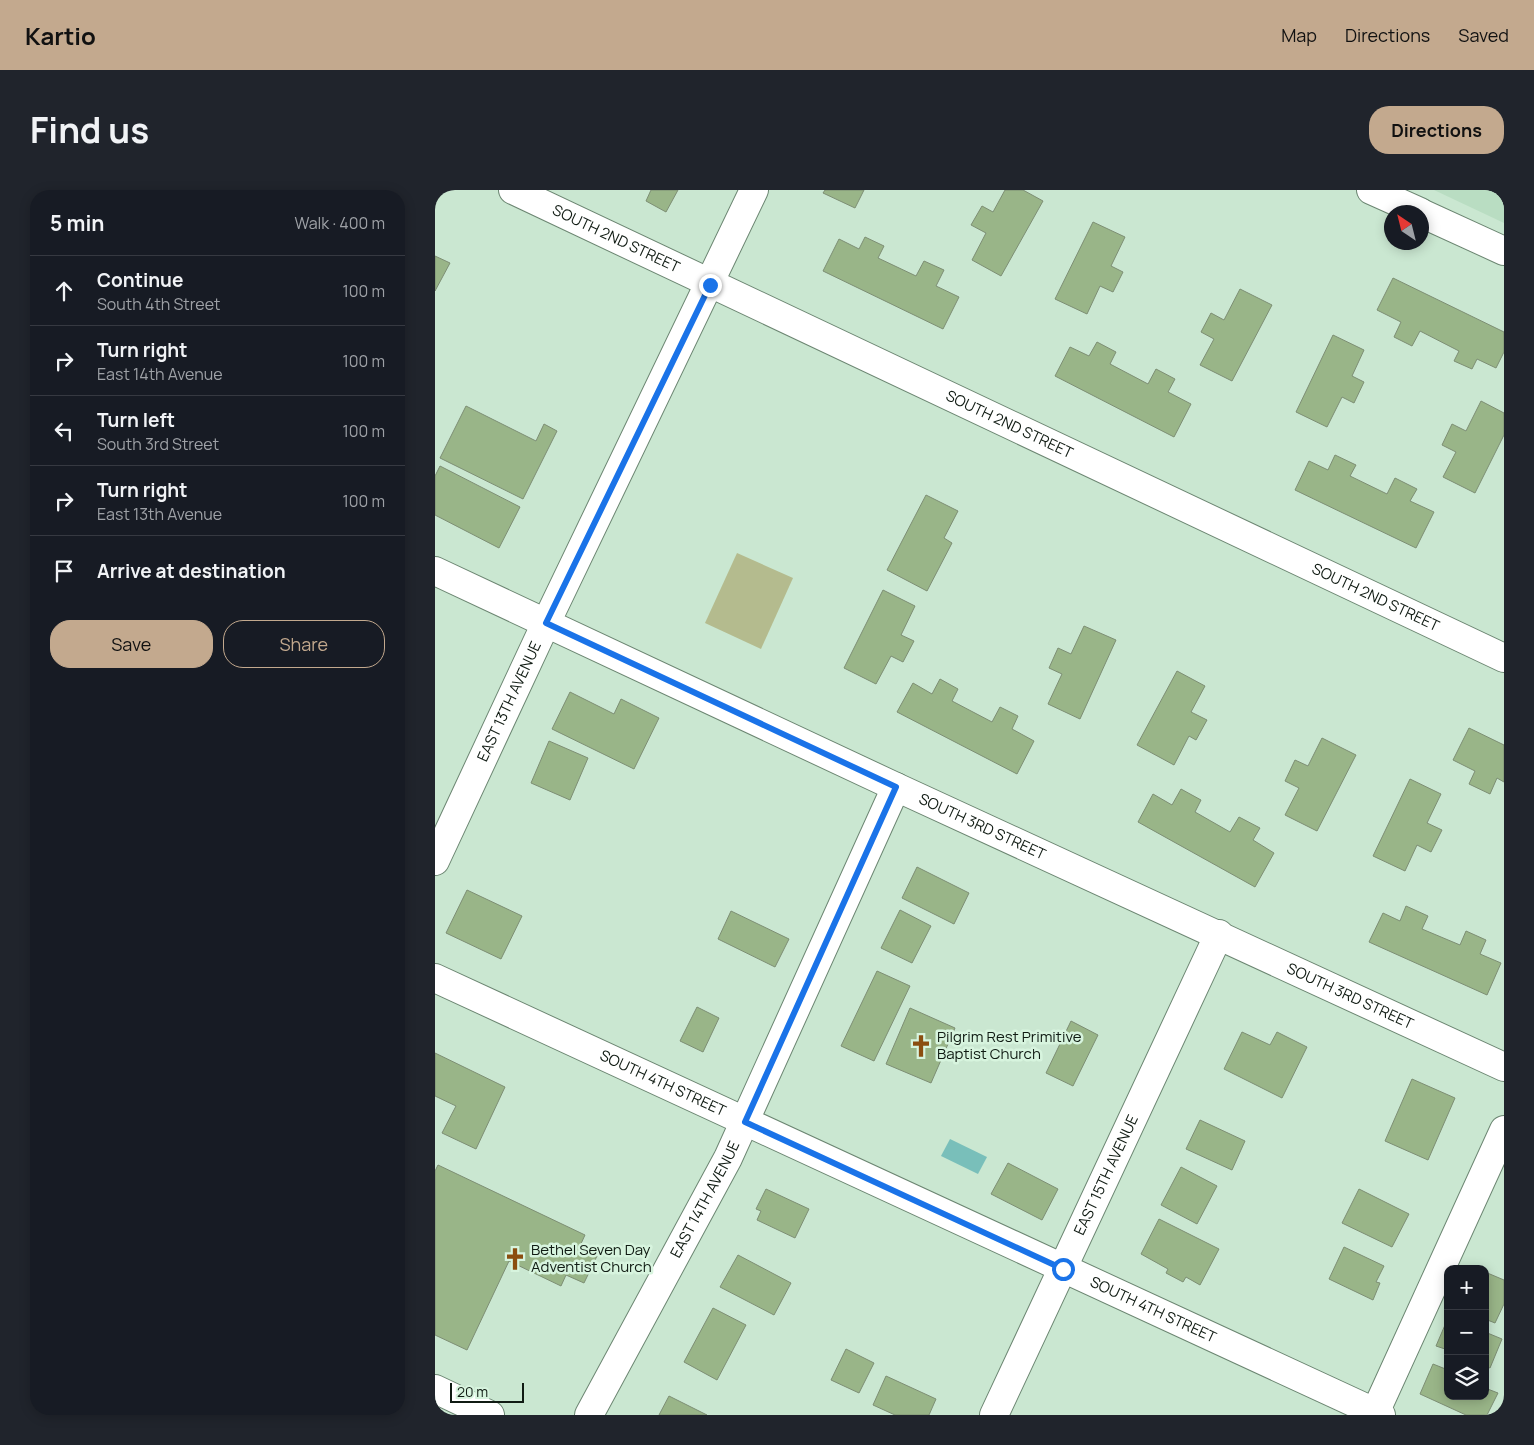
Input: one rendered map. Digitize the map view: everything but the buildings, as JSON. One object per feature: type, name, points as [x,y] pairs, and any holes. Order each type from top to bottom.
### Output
[{"type":"street","name":"SOUTH 2ND STREET","points":[[513,190],[710,285],[1504,658]]},
{"type":"street","name":"EAST 13TH AVENUE","points":[[435,861],[546,623],[754,190]]},
{"type":"street","points":[[1371,190],[1404,205]]},
{"type":"street","points":[[1429,217],[1504,251]]},
{"type":"street","name":"SOUTH 3RD STREET","points":[[435,571],[896,787],[1219,934],[1504,1067]]},
{"type":"street","name":"EAST 14TH AVENUE","points":[[589,1415],[728,1158],[896,787]]},
{"type":"street","name":"EAST 15TH AVENUE","points":[[995,1415],[1219,934]]},
{"type":"street","name":"SOUTH 4TH STREET","points":[[435,978],[1376,1414]]},
{"type":"street","points":[[1376,1414],[1504,1130]]},
{"type":"street","points":[[435,1389],[490,1415]]},
{"type":"shaded area","points":[[1434,190],[1504,190],[1504,223]]},
{"type":"shaded area","points":[[737,553],[793,578],[761,649],[705,623]]},
{"type":"water","points":[[950,1139],[987,1157],[978,1174],[941,1156]]},
{"type":"place","name":"Pilgrim Rest Primitive Baptist Church","points":[[921,1046]]},
{"type":"place","name":"Bethel Seven Day Adventist Church","points":[[515,1259]]},
{"type":"route","points":[[710,285],[546,623],[896,787],[745,1122],[1063,1269]]}]
